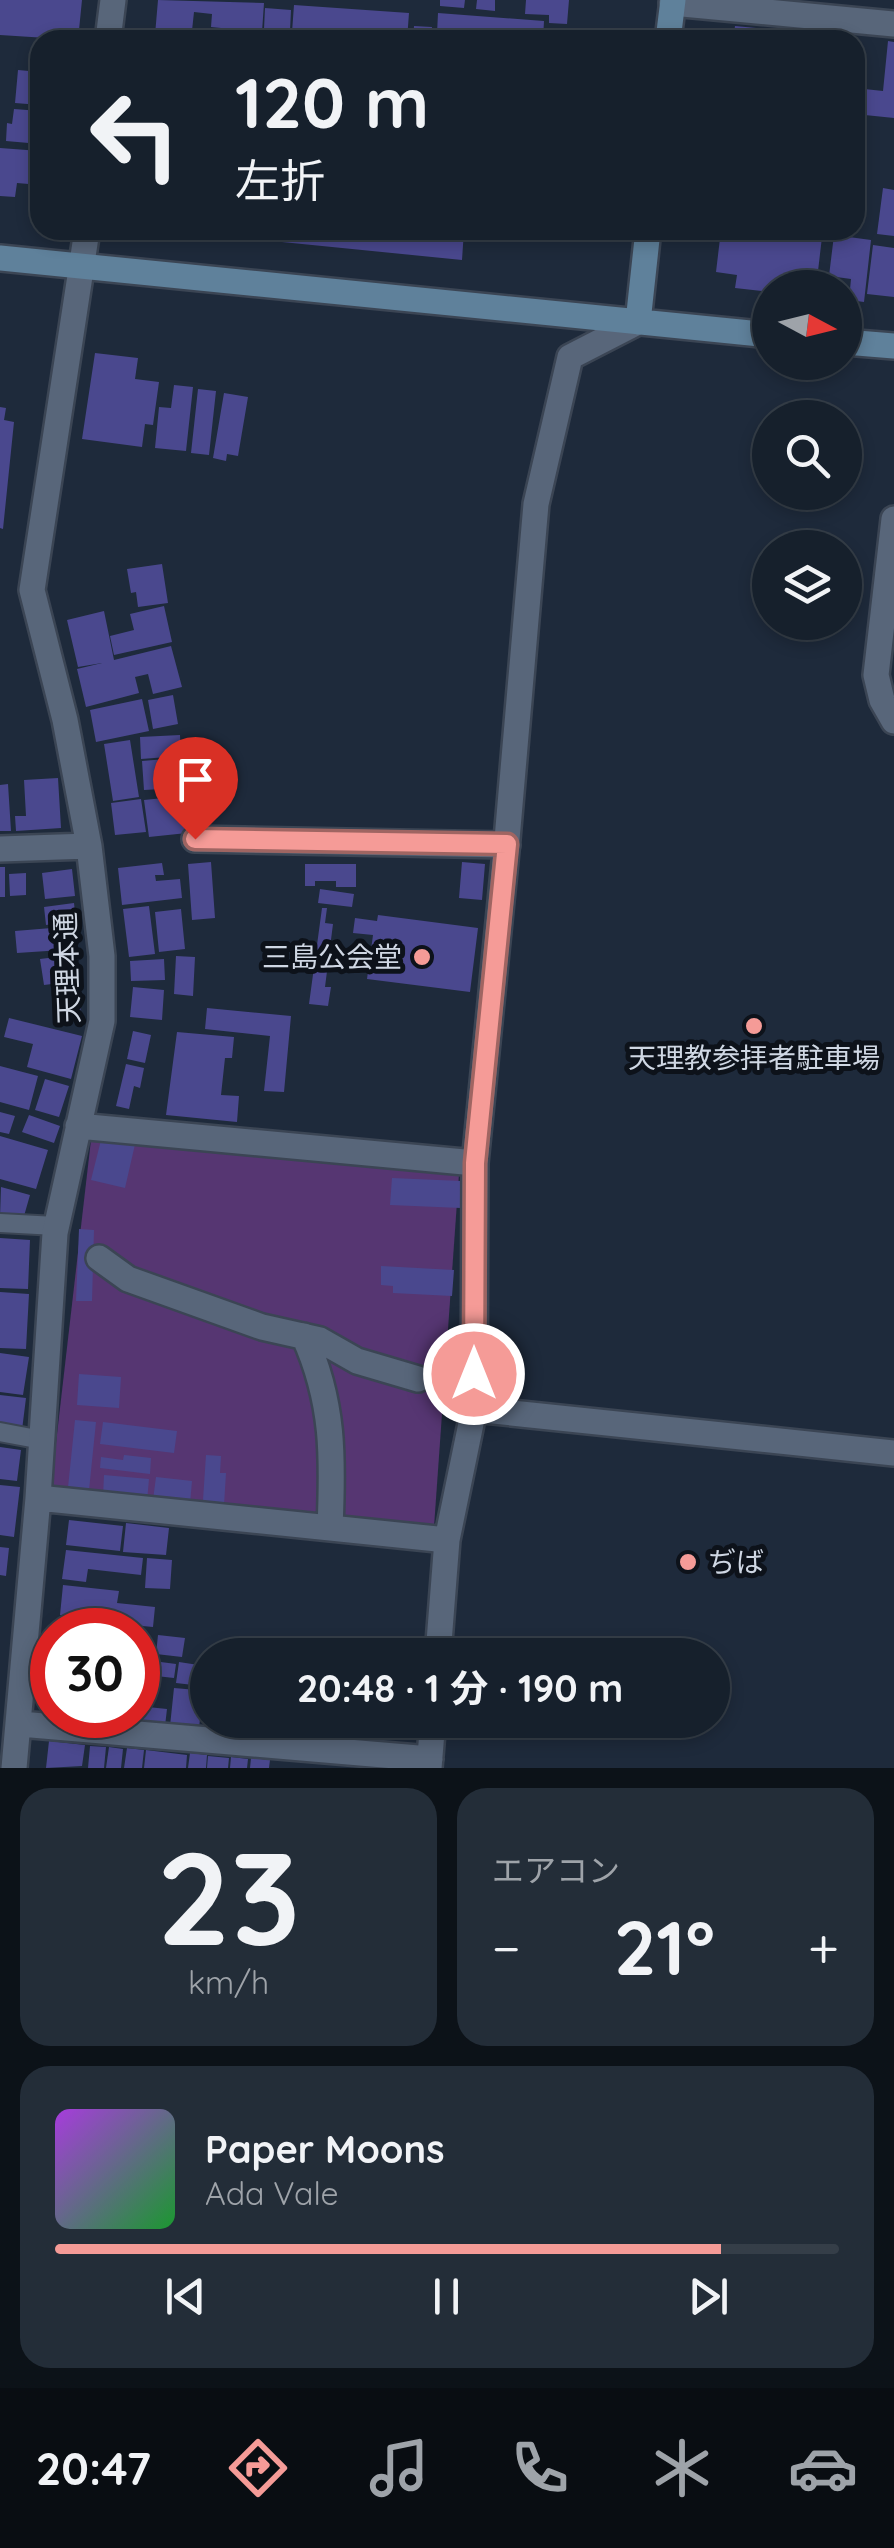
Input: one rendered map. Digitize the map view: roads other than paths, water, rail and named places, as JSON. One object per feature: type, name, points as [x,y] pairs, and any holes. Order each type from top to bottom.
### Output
[{"type":"street","points":[[109,30],[112,0]]},
{"type":"street","points":[[669,30],[673,2],[894,24]]},
{"type":"street","name":"天理本通","points":[[14,1768],[38,1498],[56,1226],[102,1020],[102,956],[89,846],[65,720],[32,590],[86,240]]},
{"type":"street","points":[[638,322],[647,240]]},
{"type":"street","points":[[0,258],[752,332]]},
{"type":"street","points":[[439,1638],[448,1540],[474,1409],[475,1163],[536,504],[570,357],[638,322]]},
{"type":"street","points":[[862,343],[894,346]]},
{"type":"street","points":[[894,519],[876,676],[882,700],[894,721]]},
{"type":"street","points":[[195,839],[507,844]]},
{"type":"street","points":[[0,849],[89,846]]},
{"type":"street","points":[[78,1126],[475,1163]]},
{"type":"street","points":[[99,1258],[128,1279],[262,1328],[320,1340],[357,1361],[418,1379]]},
{"type":"street","points":[[304,1336],[318,1367],[333,1446],[330,1528]]},
{"type":"street","points":[[474,1409],[894,1453]]},
{"type":"street","points":[[38,1498],[448,1540]]},
{"type":"street","points":[[20,1724],[430,1763],[432,1738]]},
{"type":"lane","points":[[0,1223],[56,1226]]},
{"type":"lane","points":[[0,1432],[42,1440]]},
{"type":"place","name":"三島公会堂","points":[[422,957]]},
{"type":"place","name":"天理教参拝者駐車場","points":[[754,1026]]},
{"type":"place","name":"ぢば","points":[[688,1562]]}]
